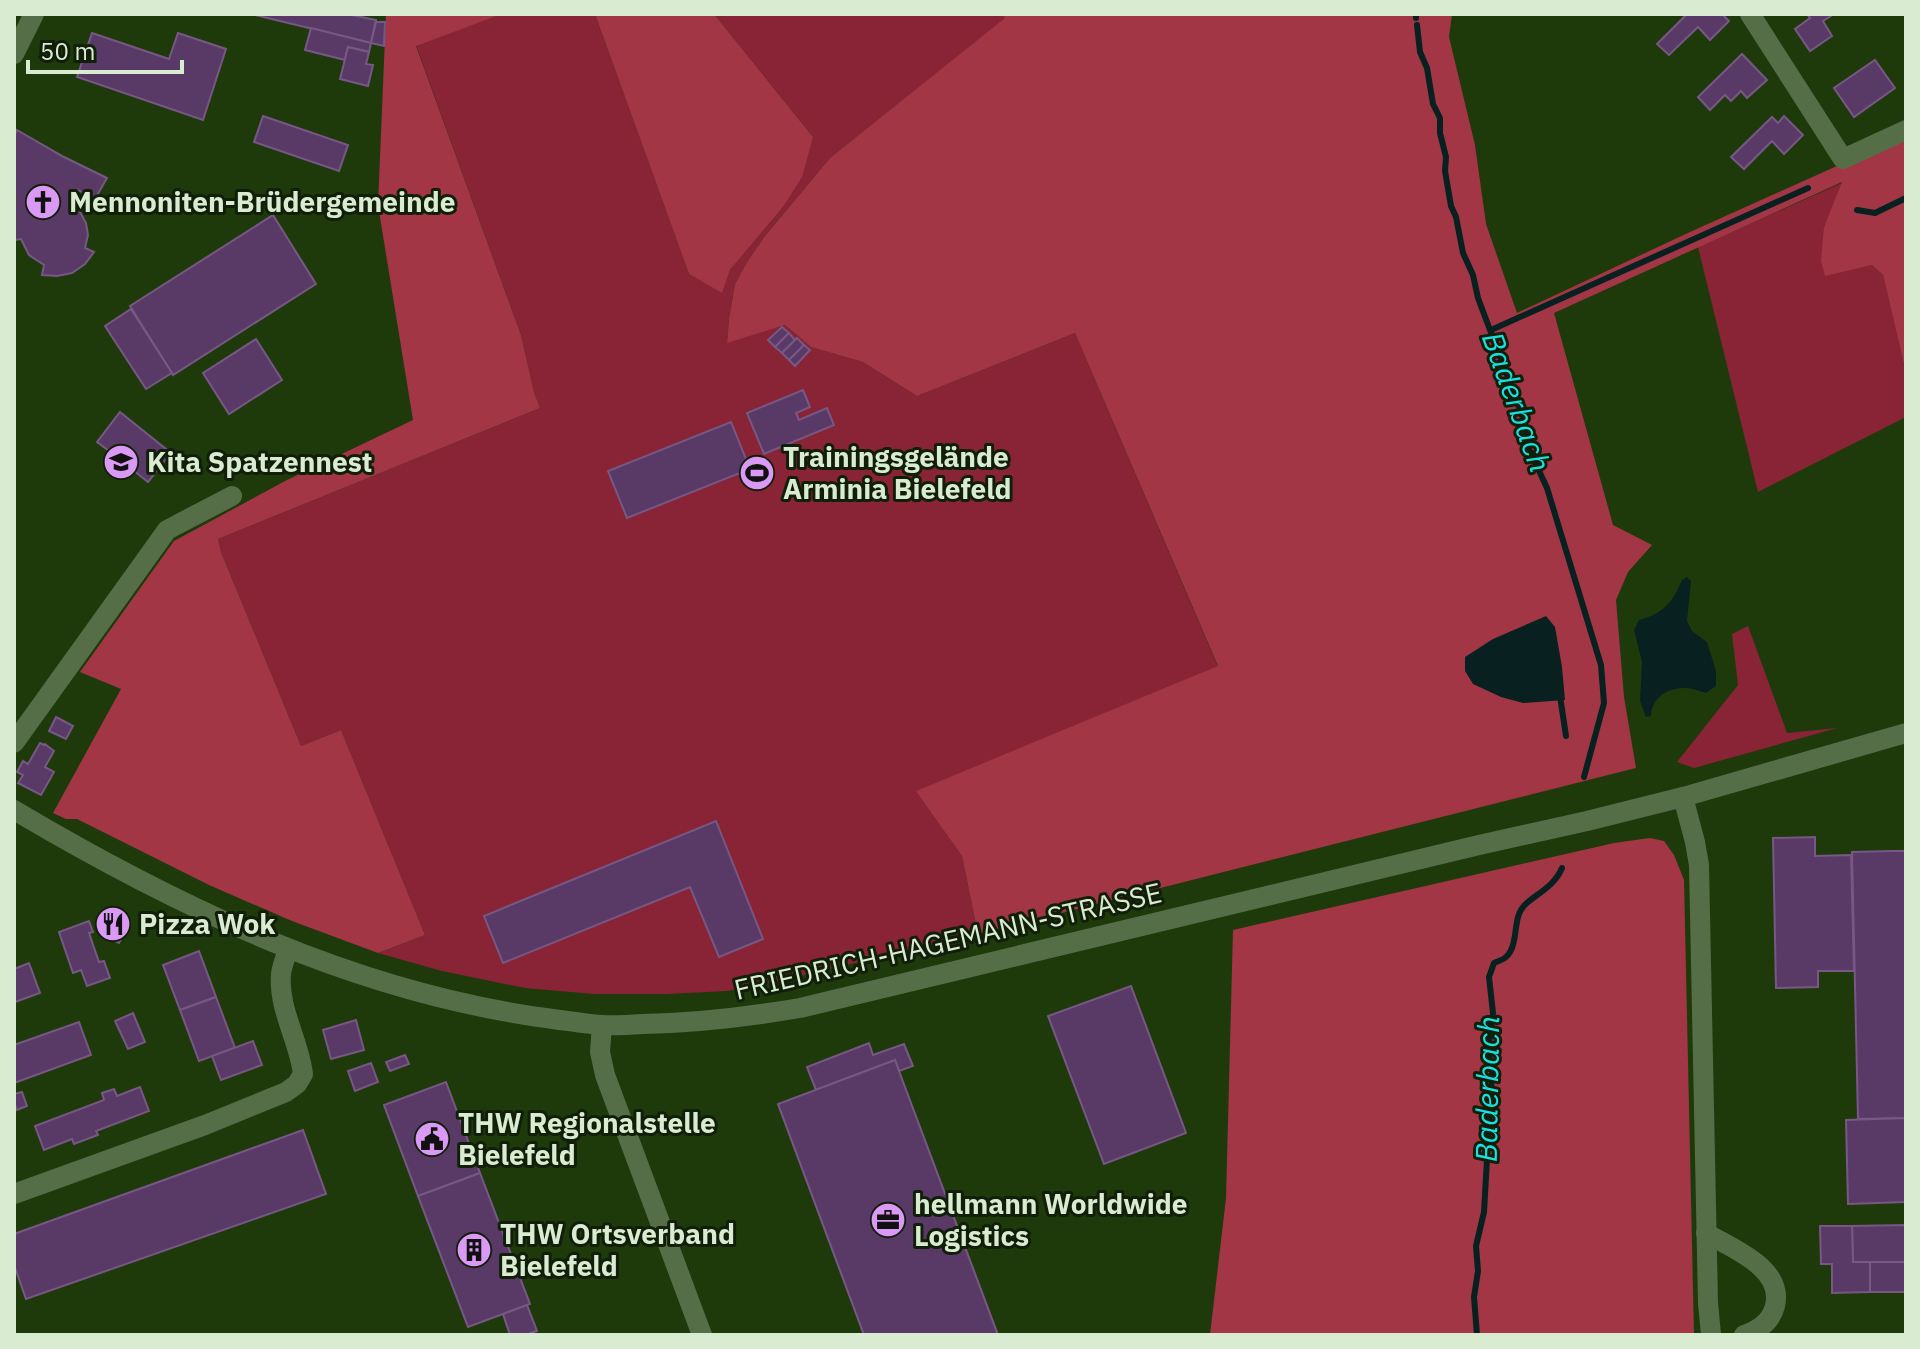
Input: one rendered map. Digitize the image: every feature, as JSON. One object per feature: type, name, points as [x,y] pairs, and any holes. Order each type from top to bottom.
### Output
[{"type":"street","points":[[14,54],[34,14]]},
{"type":"street","points":[[1750,14],[1843,159],[1906,130]]},
{"type":"street","points":[[14,743],[167,530],[232,496]]},
{"type":"street","name":"FRIEDRICH-HAGEMANN-STRASSE","points":[[14,810],[170,896],[288,949],[402,988],[507,1013],[602,1025],[729,1020],[800,1008],[1683,797],[1906,733]]},
{"type":"street","points":[[1683,797],[1699,865],[1708,1313],[1711,1335]]},
{"type":"street","points":[[14,1194],[205,1125],[286,1092],[297,1084],[303,1074],[301,1057],[281,993],[281,971],[288,949]]},
{"type":"street","points":[[602,1025],[600,1052],[605,1075],[702,1335]]},
{"type":"street","points":[[1706,1233],[1759,1265],[1772,1278],[1775,1309],[1768,1321],[1744,1335]]},
{"type":"street","points":[[1708,1313],[1723,1331],[1731,1335]]},
{"type":"shaded area","points":[[386,14],[502,14],[416,46],[521,335],[540,408],[218,539],[301,746],[341,730],[425,935],[378,953],[292,921],[209,885],[77,819],[66,819],[53,813],[121,689],[80,672],[174,541],[287,480],[413,420],[378,205]]},
{"type":"shaded area","name":"Trainingsgelände Arminia Bielefeld","points":[[502,14],[595,14],[689,274],[722,292],[730,270],[783,207],[813,137],[714,14],[1003,14],[1006,18],[830,158],[747,262],[735,284],[727,342],[785,325],[811,347],[863,362],[917,396],[1075,333],[1218,667],[917,791],[962,856],[978,934],[774,982],[727,991],[667,994],[594,994],[525,988],[442,971],[378,953],[425,935],[341,730],[301,746],[218,539],[540,408],[521,335],[416,45]]},
{"type":"shaded area","points":[[595,14],[714,14],[813,137],[802,177],[783,207],[730,270],[722,293],[689,274]]},
{"type":"shaded area","points":[[1003,14],[1452,14],[1449,37],[1475,145],[1486,224],[1517,313],[1906,135],[1906,373],[1883,275],[1872,265],[1825,276],[1821,261],[1824,227],[1842,182],[1554,313],[1613,525],[1652,545],[1628,572],[1616,600],[1624,697],[1636,768],[978,934],[962,856],[916,791],[1218,666],[1075,333],[917,396],[863,362],[811,347],[785,325],[727,343],[735,284],[747,262],[830,158],[1005,18]]},
{"type":"shaded area","points":[[1844,182],[1824,227],[1825,275],[1872,265],[1883,275],[1906,373],[1906,417],[1758,492],[1698,247]]},
{"type":"shaded area","points":[[1748,626],[1787,733],[1837,728],[1694,768],[1677,762],[1738,685],[1732,634]]},
{"type":"shaded area","points":[[1650,838],[1664,841],[1674,855],[1684,880],[1694,1335],[1210,1335],[1226,1198],[1233,930],[1614,843]]},
{"type":"water","points":[[1687,577],[1691,581],[1687,621],[1692,631],[1707,642],[1716,671],[1716,686],[1706,693],[1685,688],[1667,692],[1657,699],[1651,716],[1646,717],[1640,701],[1642,662],[1634,630],[1639,620],[1666,606]]},
{"type":"water","points":[[1546,616],[1555,627],[1565,700],[1523,703],[1473,684],[1465,671],[1465,657],[1493,639]]},
{"type":"building","points":[[251,14],[347,14],[376,20],[371,43]]},
{"type":"building","points":[[1687,14],[1722,14],[1729,21],[1710,40],[1698,27],[1669,55],[1657,44]]},
{"type":"building","points":[[1807,14],[1834,14],[1823,21],[1832,36],[1810,51],[1795,29],[1810,18]]},
{"type":"building","points":[[376,22],[385,22],[384,46],[371,43]]},
{"type":"building","points":[[311,28],[371,43],[369,52],[348,47],[345,60],[305,50]]},
{"type":"building","points":[[92,33],[169,59],[178,33],[226,49],[203,120],[77,77]]},
{"type":"building","points":[[348,47],[369,52],[366,64],[373,65],[368,86],[340,79]]},
{"type":"building","points":[[1742,54],[1767,80],[1747,98],[1741,91],[1731,101],[1725,95],[1710,110],[1698,97]]},
{"type":"building","points":[[1875,60],[1895,88],[1854,117],[1834,88]]},
{"type":"building","points":[[263,116],[348,145],[339,171],[254,142]]},
{"type":"building","points":[[1784,116],[1803,135],[1784,154],[1772,141],[1744,169],[1731,157],[1772,117],[1778,123]]},
{"type":"building","name":"Mennoniten-Brüdergemeinde","points":[[17,130],[107,178],[95,199],[78,190],[71,204],[86,223],[88,235],[85,248],[94,252],[85,264],[72,273],[42,275],[44,265],[29,255],[21,239],[14,240],[14,136]]},
{"type":"building","points":[[273,215],[316,284],[173,375],[130,306]]},
{"type":"building","points":[[131,309],[172,373],[146,389],[105,326]]},
{"type":"building","points":[[782,327],[789,333],[775,347],[768,340]]},
{"type":"building","points":[[789,333],[795,340],[782,353],[775,347]]},
{"type":"building","points":[[797,338],[804,345],[789,360],[782,353]]},
{"type":"building","points":[[256,339],[282,380],[229,414],[203,373]]},
{"type":"building","points":[[804,345],[810,350],[795,366],[789,360]]},
{"type":"building","points":[[803,390],[810,407],[796,413],[799,420],[827,408],[834,425],[764,454],[747,413]]},
{"type":"building","points":[[120,412],[171,453],[148,482],[133,470],[128,477],[108,461],[113,454],[97,442]]},
{"type":"building","points":[[731,422],[750,469],[627,518],[608,471]]},
{"type":"building","points":[[56,717],[73,726],[66,739],[49,731]]},
{"type":"building","points":[[40,743],[54,751],[45,767],[54,772],[41,795],[18,783],[23,775],[17,772],[23,761],[28,764]]},
{"type":"building","points":[[716,821],[763,939],[719,957],[690,887],[503,963],[484,916]]},
{"type":"building","points":[[1815,837],[1815,856],[1851,855],[1854,971],[1818,971],[1818,987],[1776,988],[1773,838]]},
{"type":"building","points":[[1906,851],[1906,1118],[1858,1119],[1852,852]]},
{"type":"building","points":[[105,910],[130,923],[119,943],[104,936],[107,929],[98,925]]},
{"type":"building","points":[[89,921],[93,932],[89,933],[99,962],[104,961],[110,978],[87,986],[81,970],[73,973],[59,932]]},
{"type":"building","points":[[199,951],[216,997],[180,1010],[163,965]]},
{"type":"building","points":[[29,963],[40,993],[15,1002],[14,969]]},
{"type":"building","name":"hellmann Worldwide Logistics","points":[[1131,986],[1186,1133],[1104,1164],[1048,1016]]},
{"type":"building","points":[[216,997],[235,1048],[199,1061],[180,1010]]},
{"type":"building","points":[[133,1013],[145,1042],[128,1049],[115,1021]]},
{"type":"building","points":[[356,1020],[364,1050],[331,1059],[323,1030]]},
{"type":"building","points":[[79,1022],[91,1055],[14,1083],[14,1045]]},
{"type":"building","points":[[253,1041],[262,1065],[221,1080],[212,1056]]},
{"type":"building","points":[[869,1043],[873,1055],[904,1044],[913,1066],[899,1071],[895,1060],[816,1090],[807,1067]]},
{"type":"building","points":[[405,1055],[409,1064],[390,1071],[386,1062]]},
{"type":"building","name":"hellmann Worldwide Logistics","points":[[895,1060],[998,1335],[864,1335],[778,1104]]},
{"type":"building","points":[[371,1063],[378,1082],[355,1091],[348,1071]]},
{"type":"building","name":"THW Regionalstelle Bielefeld","points":[[446,1082],[480,1173],[418,1196],[384,1105]]},
{"type":"building","points":[[140,1087],[149,1111],[96,1131],[98,1135],[74,1144],[72,1139],[44,1150],[35,1126],[104,1100],[102,1093],[114,1089],[117,1096]]},
{"type":"building","points":[[22,1092],[27,1106],[17,1110],[14,1094]]},
{"type":"building","points":[[1906,1118],[1906,1202],[1848,1204],[1846,1120]]},
{"type":"building","points":[[303,1130],[326,1194],[26,1299],[14,1265],[14,1234]]},
{"type":"building","name":"THW Ortsverband Bielefeld","points":[[480,1173],[530,1304],[468,1327],[418,1196]]},
{"type":"building","points":[[1905,1225],[1906,1262],[1853,1262],[1852,1226]]},
{"type":"building","points":[[1820,1226],[1852,1226],[1853,1262],[1870,1262],[1870,1292],[1832,1293],[1832,1264],[1821,1264]]},
{"type":"building","points":[[1870,1262],[1906,1262],[1906,1292],[1870,1292]]},
{"type":"building","points":[[527,1305],[537,1331],[510,1335],[503,1314]]},
{"type":"waterway","name":"Baderbach","points":[[1417,25],[1420,52],[1427,68],[1433,104],[1440,118],[1445,171],[1463,253],[1522,415],[1528,447],[1547,488],[1601,665],[1604,703],[1584,777]]},
{"type":"waterway","points":[[1491,330],[1808,188]]},
{"type":"waterway","points":[[1857,210],[1875,213],[1906,198]]},
{"type":"waterway","name":"Baderbach","points":[[1560,696],[1566,736]]},
{"type":"waterway","name":"Baderbach","points":[[1477,1335],[1474,1297],[1478,1271],[1476,1246],[1484,1212],[1492,1072],[1488,1049],[1493,1013],[1489,977],[1494,963],[1510,953],[1522,908],[1552,883],[1562,868]]},
{"type":"place","name":"Mennoniten-Brüdergemeinde","points":[[43,202]]},
{"type":"place","name":"Kita Spatzennest","points":[[121,462]]},
{"type":"place","name":"Trainingsgelände Arminia Bielefeld","points":[[757,473]]},
{"type":"place","name":"Pizza Wok","points":[[113,924]]},
{"type":"place","name":"THW Regionalstelle Bielefeld","points":[[432,1139]]},
{"type":"place","name":"hellmann Worldwide Logistics","points":[[888,1220]]},
{"type":"place","name":"THW Ortsverband Bielefeld","points":[[474,1250]]}]
